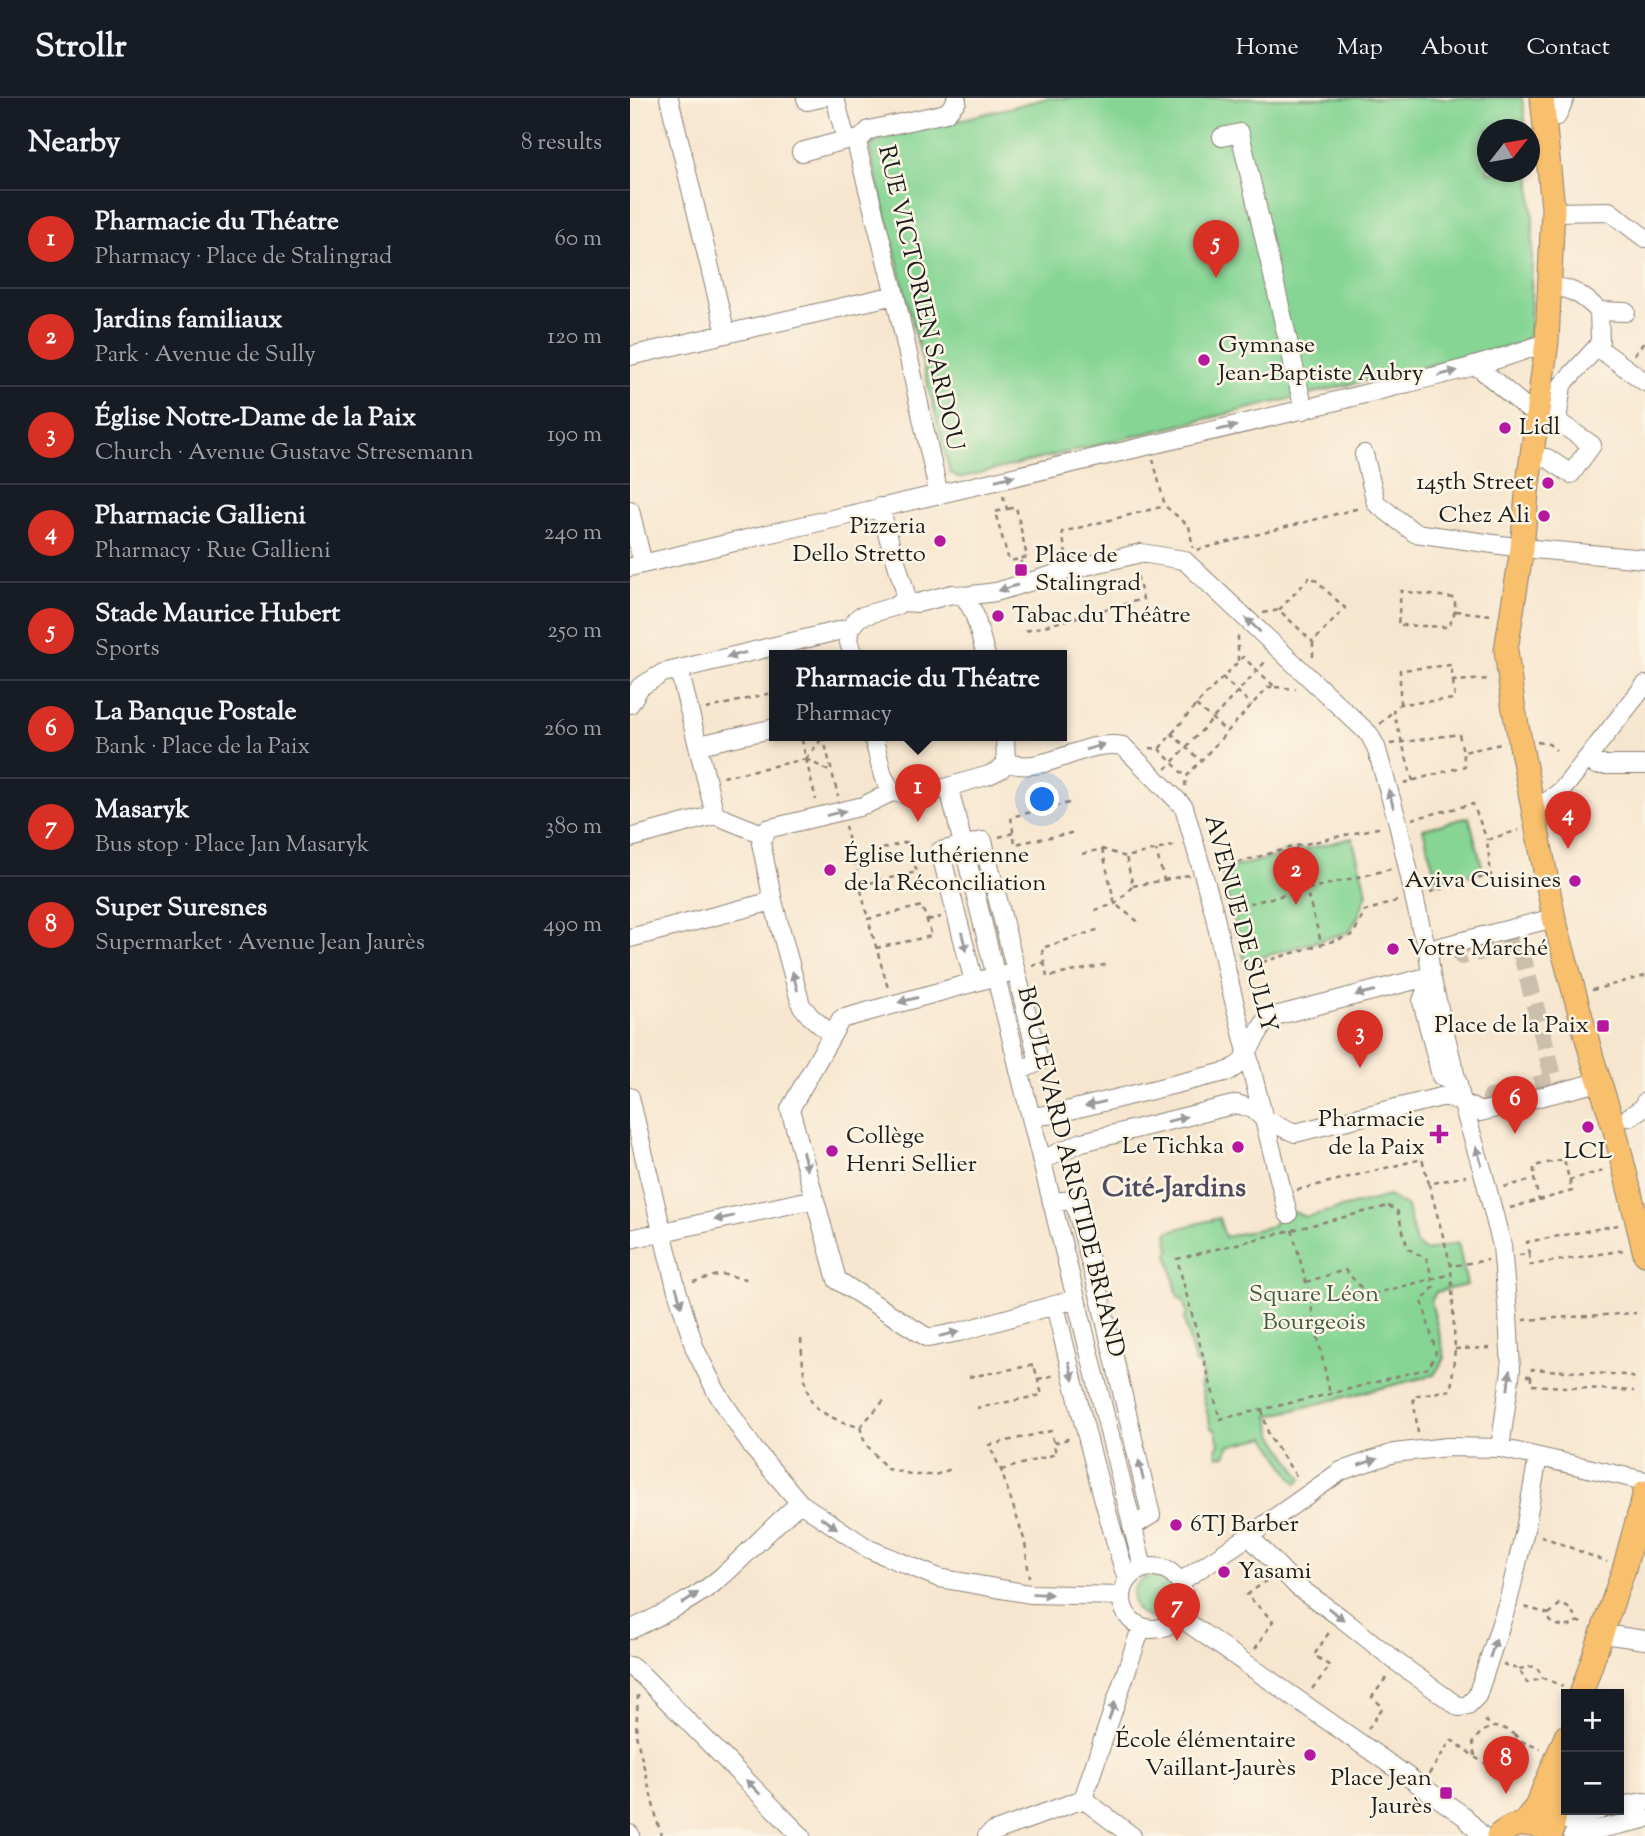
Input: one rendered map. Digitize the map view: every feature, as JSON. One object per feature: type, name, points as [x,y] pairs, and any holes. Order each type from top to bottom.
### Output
[{"type":"main road","points":[[1543,107],[1553,212],[1547,342],[1547,416],[1533,457],[1528,484],[1522,548],[1506,650],[1513,704],[1554,918],[1614,1127],[1636,1225],[1637,1252]]},
{"type":"main road","points":[[1575,1689],[1596,1630],[1624,1569],[1645,1492]]},
{"type":"main road","points":[[1501,1832],[1536,1807],[1561,1747]]},
{"type":"main road","points":[[1501,1832],[1538,1827],[1552,1831],[1556,1753]]},
{"type":"street","points":[[669,98],[726,334]]},
{"type":"street","points":[[806,98],[807,101],[821,98]]},
{"type":"street","points":[[802,152],[853,140],[835,98]]},
{"type":"street","name":"RUE VICTORIEN SARDOU","points":[[939,495],[895,295],[858,150],[853,140],[869,130],[946,113],[957,101],[956,98]]},
{"type":"street","points":[[1543,107],[1558,116],[1564,98]]},
{"type":"street","points":[[1222,137],[1240,132],[1304,410]]},
{"type":"street","points":[[1553,212],[1609,211],[1645,239]]},
{"type":"street","points":[[1547,416],[1562,385],[1600,341],[1599,311],[1589,300],[1565,287],[1549,287]]},
{"type":"street","points":[[630,355],[895,295]]},
{"type":"street","points":[[1599,311],[1626,312]]},
{"type":"street","points":[[630,510],[637,566],[880,507],[1304,410],[1477,366],[1547,342]]},
{"type":"street","points":[[1597,347],[1645,382]]},
{"type":"street","points":[[1477,366],[1530,410],[1547,416],[1592,445],[1572,474],[1547,458],[1533,457]]},
{"type":"street","points":[[1364,454],[1377,503],[1415,533],[1522,548],[1645,559]]},
{"type":"street","points":[[880,507],[905,591],[902,602]]},
{"type":"street","points":[[851,650],[848,639],[850,628],[859,617],[902,602],[918,603],[952,594],[964,596],[996,592],[1069,570],[1142,554],[1184,560],[1279,649],[1305,683],[1369,734],[1376,747],[1398,823],[1428,950],[1431,976],[1502,1246],[1509,1321],[1510,1375],[1500,1448]]},
{"type":"street","points":[[964,596],[974,613],[984,650]]},
{"type":"street","points":[[630,704],[640,687],[663,673],[850,628]]},
{"type":"street","points":[[679,669],[715,815]]},
{"type":"street","points":[[1533,805],[1548,801],[1562,790],[1645,685]]},
{"type":"street","points":[[699,745],[769,730]]},
{"type":"street","points":[[874,741],[883,776],[892,792]]},
{"type":"street","points":[[832,1035],[801,1005],[773,901],[761,843],[767,830],[863,806],[892,792],[917,796],[989,775],[1001,769],[1006,762],[1005,741]]},
{"type":"street","points":[[1006,762],[1018,767],[1033,765],[1109,743],[1123,746]]},
{"type":"street","name":"AVENUE DE SULLY","points":[[1123,746],[1184,807],[1214,912],[1290,1222]]},
{"type":"street","points":[[1587,759],[1596,765],[1645,765]]},
{"type":"street","name":"BOULEVARD ARISTIDE BRIAND","points":[[949,788],[1143,1568]]},
{"type":"street","points":[[630,838],[715,815],[765,835]]},
{"type":"street","points":[[974,982],[940,851],[983,841],[1039,1062],[1019,1071]]},
{"type":"street","points":[[630,937],[773,901]]},
{"type":"street","points":[[957,913],[998,902]]},
{"type":"street","points":[[1428,950],[1554,918]]},
{"type":"street","points":[[1015,971],[841,1019],[790,1109],[837,1280],[928,1338],[1076,1299]]},
{"type":"street","points":[[1031,1117],[1054,1114],[1228,1072],[1241,1063],[1267,1018],[1431,976]]},
{"type":"street","points":[[1042,1160],[1082,1142],[1237,1104],[1253,1109],[1265,1119],[1295,1133],[1445,1096],[1480,1112],[1599,1082]]},
{"type":"street","points":[[630,1097],[635,1136],[695,1349],[716,1391],[753,1448],[800,1503],[869,1549],[939,1578],[1030,1594],[1124,1588]]},
{"type":"street","points":[[1629,1118],[1643,1107],[1645,1102]]},
{"type":"street","points":[[630,1239],[815,1199]]},
{"type":"street","points":[[1052,1202],[1074,1200],[1100,1298],[1151,1515],[1132,1527]]},
{"type":"street","points":[[1055,1305],[1124,1588],[1123,1608],[1129,1618],[1141,1628],[1157,1629],[1174,1622],[1184,1604],[1180,1582],[1162,1568],[1153,1566],[1134,1572],[1124,1588]]},
{"type":"street","points":[[1180,1582],[1341,1471],[1394,1453],[1447,1447],[1500,1448],[1645,1481]]},
{"type":"street","points":[[1249,1536],[1298,1587],[1459,1707],[1468,1705],[1477,1696],[1508,1602],[1538,1457]]},
{"type":"street","points":[[630,1630],[681,1605],[718,1580],[800,1503]]},
{"type":"street","points":[[1178,1616],[1464,1816],[1501,1832]]},
{"type":"street","points":[[1083,1799],[1141,1628]]},
{"type":"street","points":[[1596,1630],[1645,1640]]},
{"type":"street","points":[[630,1666],[801,1836]]},
{"type":"street","points":[[986,1836],[1083,1799]]},
{"type":"street","points":[[1083,1799],[1132,1836]]},
{"type":"street","points":[[1624,1806],[1645,1802]]},
{"type":"street","points":[[1552,1831],[1570,1819],[1582,1815]]},
{"type":"street","points":[[1573,1835],[1645,1819]]},
{"type":"path","points":[[1150,446],[1165,506],[1189,526],[1194,551],[1377,503]]},
{"type":"path","points":[[999,480],[1007,509]]},
{"type":"path","points":[[1069,570],[1062,532],[1165,506]]},
{"type":"path","points":[[1016,507],[1027,557],[1009,561],[995,512],[1007,509],[1016,507]]},
{"type":"path","points":[[1026,631],[1143,599],[1132,556]]},
{"type":"path","points":[[1020,559],[1027,583]]},
{"type":"path","points":[[1238,662],[1238,628],[1260,614],[1279,610],[1311,576],[1345,608],[1312,642]]},
{"type":"path","points":[[1401,591],[1455,598],[1455,611],[1449,627],[1398,625],[1401,591]]},
{"type":"path","points":[[1184,807],[1186,777],[1268,687],[1305,683],[1314,666],[1312,642],[1279,610]]},
{"type":"path","points":[[1455,611],[1500,616]]},
{"type":"path","points":[[1157,780],[1279,649]]},
{"type":"path","points":[[1159,749],[1196,705],[1243,657],[1275,687]]},
{"type":"path","points":[[1400,705],[1400,670],[1451,665],[1455,699],[1400,705],[1393,711],[1413,780]]},
{"type":"path","points":[[1222,677],[1252,705]]},
{"type":"path","points":[[1453,681],[1498,678]]},
{"type":"path","points":[[690,713],[769,693]]},
{"type":"path","points":[[1196,705],[1227,732]]},
{"type":"path","points":[[1171,733],[1201,761]]},
{"type":"path","points":[[1376,747],[1459,734],[1465,766],[1387,788]]},
{"type":"path","points":[[802,741],[820,817]]},
{"type":"path","points":[[707,781],[806,759],[820,741]]},
{"type":"path","points":[[1531,741],[1549,744],[1556,750]]},
{"type":"path","points":[[1463,752],[1509,743]]},
{"type":"path","points":[[1123,746],[1159,749],[1186,777]]},
{"type":"path","points":[[806,759],[832,773]]},
{"type":"path","points":[[1069,803],[1011,817],[1016,844],[1076,832]]},
{"type":"path","points":[[1096,909],[1115,904],[1133,886],[1202,872],[1296,846],[1474,804],[1487,840],[1491,875],[1365,911],[1353,935],[1227,973]]},
{"type":"path","points":[[1487,840],[1519,830]]},
{"type":"path","points":[[1082,854],[1102,849],[1126,857],[1193,840]]},
{"type":"path","points":[[860,885],[917,872],[907,842],[853,857],[868,919],[893,1005]]},
{"type":"path","points":[[1296,846],[1322,945]]},
{"type":"path","points":[[1102,849],[1115,904],[1140,923]]},
{"type":"path","points":[[1156,850],[1164,880]]},
{"type":"path","points":[[1126,857],[1133,886]]},
{"type":"path","points":[[1214,912],[1407,865]]},
{"type":"path","points":[[868,919],[922,906],[928,920],[932,936],[876,948]]},
{"type":"path","points":[[1100,929],[1042,948],[1047,976],[1109,964]]},
{"type":"path","points":[[1015,971],[1044,962]]},
{"type":"path","points":[[1592,990],[1645,976]]},
{"type":"path","points":[[1493,1213],[1572,1191],[1564,1158],[1534,1167],[1539,1200]]},
{"type":"path","points":[[1283,1194],[1422,1159],[1451,1266],[1455,1349],[1451,1390],[1413,1396],[1420,1449]]},
{"type":"path","points":[[1569,1180],[1610,1169]]},
{"type":"path","points":[[1429,1184],[1483,1172]]},
{"type":"path","points":[[1488,1191],[1534,1179]]},
{"type":"path","points":[[1388,1206],[1397,1210],[1408,1249],[1427,1259],[1433,1279],[1434,1287],[1422,1301],[1436,1352],[1429,1368],[1220,1419],[1177,1259],[1290,1222],[1388,1206]]},
{"type":"path","points":[[1290,1222],[1331,1394]]},
{"type":"path","points":[[1636,1225],[1527,1242],[1530,1265],[1637,1252]]},
{"type":"path","points":[[1451,1266],[1528,1254]]},
{"type":"path","points":[[1306,1282],[1345,1270],[1368,1295],[1452,1274]]},
{"type":"path","points":[[676,1287],[720,1274],[751,1280]]},
{"type":"path","points":[[1509,1321],[1636,1313]]},
{"type":"path","points":[[801,1339],[804,1377],[813,1404],[842,1423],[860,1427]]},
{"type":"path","points":[[1455,1349],[1510,1347]]},
{"type":"path","points":[[969,1377],[1034,1365],[1038,1379],[1042,1395],[977,1408]]},
{"type":"path","points":[[1634,1391],[1531,1385],[1531,1376],[1532,1369],[1625,1375],[1635,1378]]},
{"type":"path","points":[[1038,1379],[1065,1372]]},
{"type":"path","points":[[1510,1375],[1531,1376]]},
{"type":"path","points":[[860,1427],[887,1397]]},
{"type":"path","points":[[1262,1410],[1269,1436],[1308,1494]]},
{"type":"path","points":[[860,1427],[865,1443],[887,1469],[915,1475],[935,1475],[951,1469]]},
{"type":"path","points":[[1001,1470],[1056,1454],[1051,1431],[989,1445],[1001,1470],[1025,1542],[1030,1594]]},
{"type":"path","points":[[1053,1443],[1080,1435]]},
{"type":"path","points":[[1525,1530],[1608,1562]]},
{"type":"path","points":[[1245,1663],[1273,1621],[1247,1595],[1281,1569]]},
{"type":"path","points":[[1508,1602],[1549,1614]]},
{"type":"path","points":[[1549,1614],[1560,1604],[1566,1606],[1577,1621],[1596,1630]]},
{"type":"path","points":[[1549,1614],[1550,1621],[1555,1625],[1565,1627],[1574,1625],[1577,1621]]},
{"type":"path","points":[[1302,1703],[1330,1666],[1314,1655],[1340,1617]]},
{"type":"path","points":[[1489,1659],[1519,1669],[1536,1666],[1543,1678],[1569,1689]]},
{"type":"path","points":[[1359,1743],[1383,1707],[1372,1696],[1398,1663]]},
{"type":"path","points":[[1519,1669],[1527,1683],[1543,1678]]},
{"type":"path","points":[[638,1696],[636,1735],[661,1836]]},
{"type":"path","points":[[1468,1705],[1493,1727]]},
{"type":"path","points":[[1475,1756],[1473,1742],[1482,1731],[1493,1727],[1503,1728],[1523,1742],[1556,1753]]},
{"type":"path","points":[[1421,1787],[1451,1740],[1488,1765],[1498,1765],[1508,1758],[1513,1748],[1514,1734]]},
{"type":"green space","points":[[1048,98],[1522,98],[1525,119],[1477,119],[1477,182],[1531,182],[1533,222],[1530,334],[1522,343],[960,478],[950,473],[870,152],[874,141]]},
{"type":"green space","points":[[1469,817],[1483,870],[1437,882],[1423,829]]},
{"type":"green space","points":[[1352,838],[1367,893],[1349,932],[1245,962],[1221,870]]},
{"type":"green space","name":"Square Léon Bourgeois","points":[[1389,1196],[1407,1207],[1416,1244],[1425,1251],[1458,1243],[1467,1285],[1436,1292],[1431,1301],[1445,1358],[1434,1375],[1269,1416],[1273,1434],[1302,1479],[1296,1483],[1266,1437],[1228,1446],[1226,1455],[1218,1457],[1216,1449],[1219,1444],[1216,1431],[1211,1428],[1200,1384],[1203,1379],[1200,1366],[1195,1363],[1184,1319],[1187,1314],[1183,1300],[1178,1297],[1168,1254],[1169,1231],[1219,1218],[1225,1237],[1272,1226],[1278,1217],[1295,1212],[1305,1217]]},
{"type":"green space","points":[[1154,1576],[1169,1582],[1175,1597],[1169,1612],[1154,1618],[1139,1612],[1133,1597],[1139,1582]]},
{"type":"tunnel","points":[[1455,944],[1462,956],[1519,943],[1554,1080],[1491,1098],[1488,1111]]},
{"type":"place","name":"Stade Maurice Hubert","points":[[1216,278]]},
{"type":"place","name":"Gymnase Jean-Baptiste Aubry","points":[[1204,360]]},
{"type":"place","name":"Lidl","points":[[1505,428]]},
{"type":"place","name":"145th Street","points":[[1548,483]]},
{"type":"place","name":"Chez Ali","points":[[1544,516]]},
{"type":"place","name":"Pizzeria Dello Stretto","points":[[940,541]]},
{"type":"place","name":"Place de Stalingrad","points":[[1021,570]]},
{"type":"place","name":"Tabac du Théâtre","points":[[998,616]]},
{"type":"place","name":"Pharmacie du Théatre","points":[[918,822]]},
{"type":"place","name":"Pharmacie Gallieni","points":[[1568,849]]},
{"type":"place","name":"Église luthérienne de la Réconciliation","points":[[830,870]]},
{"type":"place","name":"Aviva Cuisines","points":[[1575,881]]},
{"type":"place","name":"Jardins familiaux","points":[[1296,905]]},
{"type":"place","name":"Votre Marché","points":[[1393,949]]},
{"type":"place","name":"Place de la Paix","points":[[1603,1026]]},
{"type":"place","name":"Église Notre-Dame de la Paix","points":[[1360,1068]]},
{"type":"place","name":"LCL","points":[[1588,1127]]},
{"type":"place","name":"Pharmacie de la Paix","points":[[1439,1134]]},
{"type":"place","name":"La Banque Postale","points":[[1515,1134]]},
{"type":"place","name":"Le Tichka","points":[[1238,1147]]},
{"type":"place","name":"Collège Henri Sellier","points":[[832,1151]]},
{"type":"place","name":"6TJ Barber","points":[[1176,1525]]},
{"type":"place","name":"Yasami","points":[[1224,1572]]},
{"type":"place","name":"Masaryk","points":[[1177,1641]]},
{"type":"place","name":"École élémentaire Vaillant-Jaurès","points":[[1310,1755]]},
{"type":"place","name":"Place Jean Jaurès","points":[[1446,1793]]},
{"type":"place","name":"Super Suresnes","points":[[1506,1794]]},
{"type":"district","name":"Cité-Jardins","points":[[1174,1189]]}]
